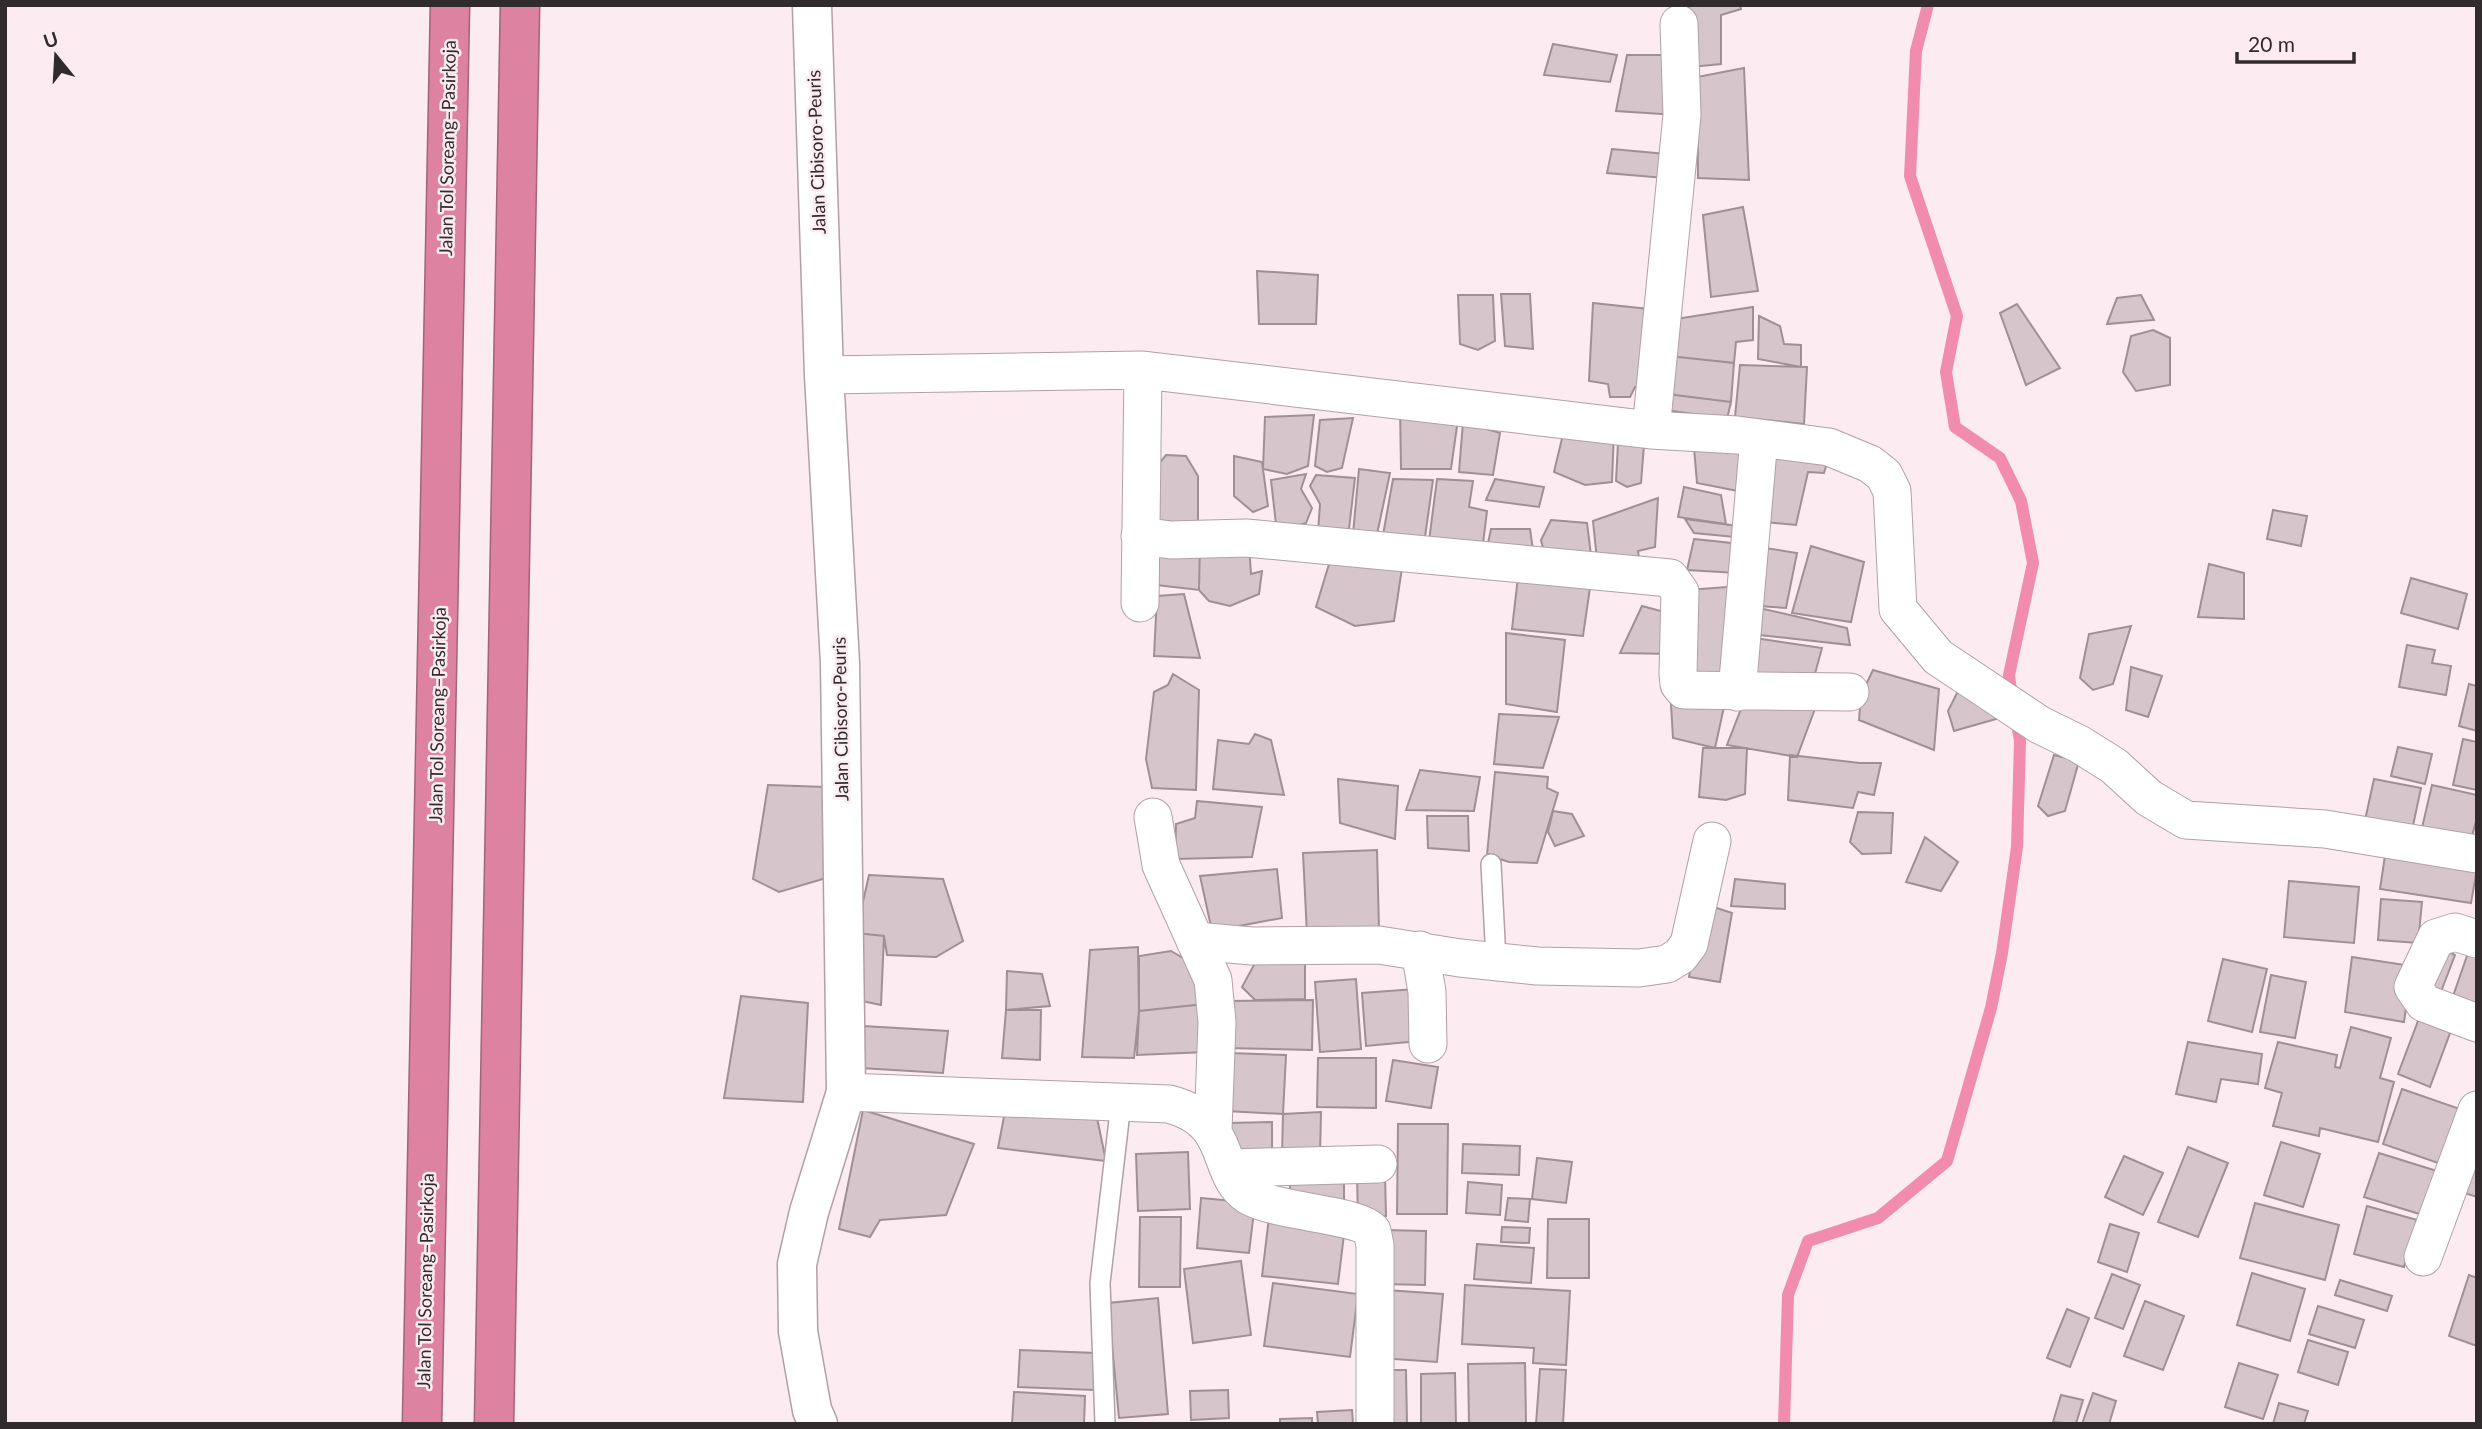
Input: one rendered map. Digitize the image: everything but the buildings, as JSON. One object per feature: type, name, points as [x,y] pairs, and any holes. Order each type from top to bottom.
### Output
[{"type":"highway","name":"Jalan Tol Soreang–Pasirkoja","points":[[422,1424],[450,5]]},
{"type":"highway","points":[[494,1424],[520,5]]},
{"type":"street","name":"Jalan Cibisoro-Peuris","points":[[812,5],[824,375],[840,663],[846,1091],[808,1212],[797,1264],[798,1331],[812,1410],[818,1424]]},
{"type":"street","points":[[1651,430],[1682,115],[1678,24]]},
{"type":"street","points":[[1140,603],[1143,370]]},
{"type":"street","points":[[824,375],[1143,370],[1651,430],[1759,438],[1829,447],[1870,464],[1884,475],[1892,491],[1899,609],[1938,657],[2040,725],[2079,744],[2114,766],[2148,798],[2186,820],[2325,829],[2477,854]]},
{"type":"street","points":[[1737,692],[1759,438]]},
{"type":"street","points":[[1140,536],[1171,540],[1246,538],[1670,578],[1680,592],[1679,684],[1684,690],[1850,692]]},
{"type":"street","points":[[1153,817],[1161,866],[1213,979],[1213,1130],[1239,1189],[1252,1198],[1281,1208],[1358,1223],[1372,1231],[1375,1245],[1375,1424]]},
{"type":"street","points":[[1195,941],[1252,946],[1379,945],[1460,958],[1571,967],[1639,968],[1667,964],[1680,956],[1689,944],[1712,841]]},
{"type":"street","points":[[2477,939],[2455,932],[2436,938],[2413,987],[2424,1003],[2477,1023]]},
{"type":"street","points":[[1420,950],[1427,992],[1428,1044]]},
{"type":"street","points":[[846,1091],[1169,1104],[1187,1108],[1213,1130]]},
{"type":"street","points":[[2423,1257],[2477,1110]]},
{"type":"street","points":[[1230,1168],[1378,1164]]},
{"type":"lane","points":[[1491,864],[1496,961]]},
{"type":"lane","points":[[1105,1424],[1100,1283],[1121,1103]]},
{"type":"waterway","points":[[1928,5],[1916,51],[1910,176],[1957,316],[1946,372],[1955,427],[2000,458],[2021,501],[2033,563],[2009,675],[2012,697]]},
{"type":"waterway","points":[[1784,1424],[1788,1295],[1808,1241],[1878,1218],[1947,1161],[1991,1008],[2002,953],[2017,847],[2020,741],[2016,718]]}]
